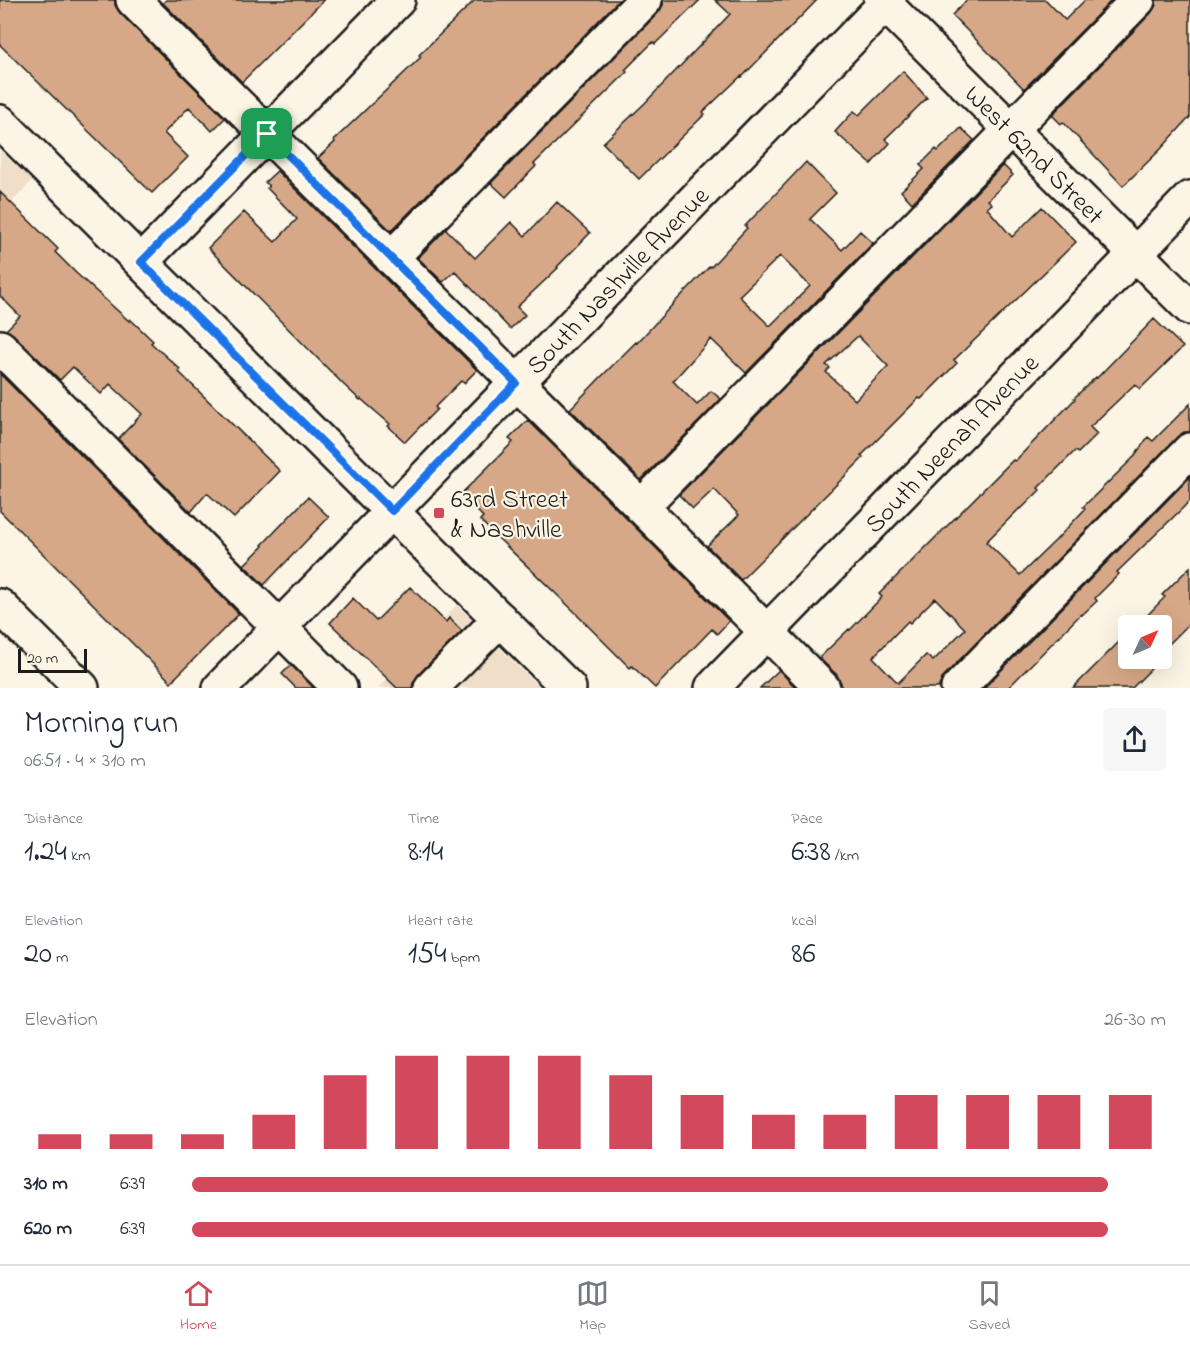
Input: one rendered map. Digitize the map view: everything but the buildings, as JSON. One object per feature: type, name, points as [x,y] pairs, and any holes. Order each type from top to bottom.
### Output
[{"type":"street","points":[[141,262],[398,0]]},
{"type":"street","points":[[392,258],[645,0]]},
{"type":"street","points":[[641,507],[1138,0]]},
{"type":"street","name":"West 62nd Street","points":[[885,1],[1190,308]]},
{"type":"street","name":"South Nashville Avenue","points":[[220,688],[885,1]]},
{"type":"street","points":[[142,3],[267,134],[823,688]]},
{"type":"street","points":[[0,122],[569,688]]},
{"type":"street","name":"South Neenah Avenue","points":[[712,688],[1190,198]]},
{"type":"street","points":[[0,347],[340,688]]},
{"type":"street","points":[[958,688],[1190,450]]},
{"type":"street","points":[[0,606],[82,688]]},
{"type":"street","points":[[431,688],[500,619]]},
{"type":"shaded area","points":[[0,150],[32,181],[0,215]]},
{"type":"shaded area","points":[[457,605],[540,688],[378,688]]},
{"type":"place","name":"63rd Street & Nashville","points":[[439,513]]},
{"type":"route","points":[[267,134],[516,383],[392,511],[141,262],[267,134]]}]
